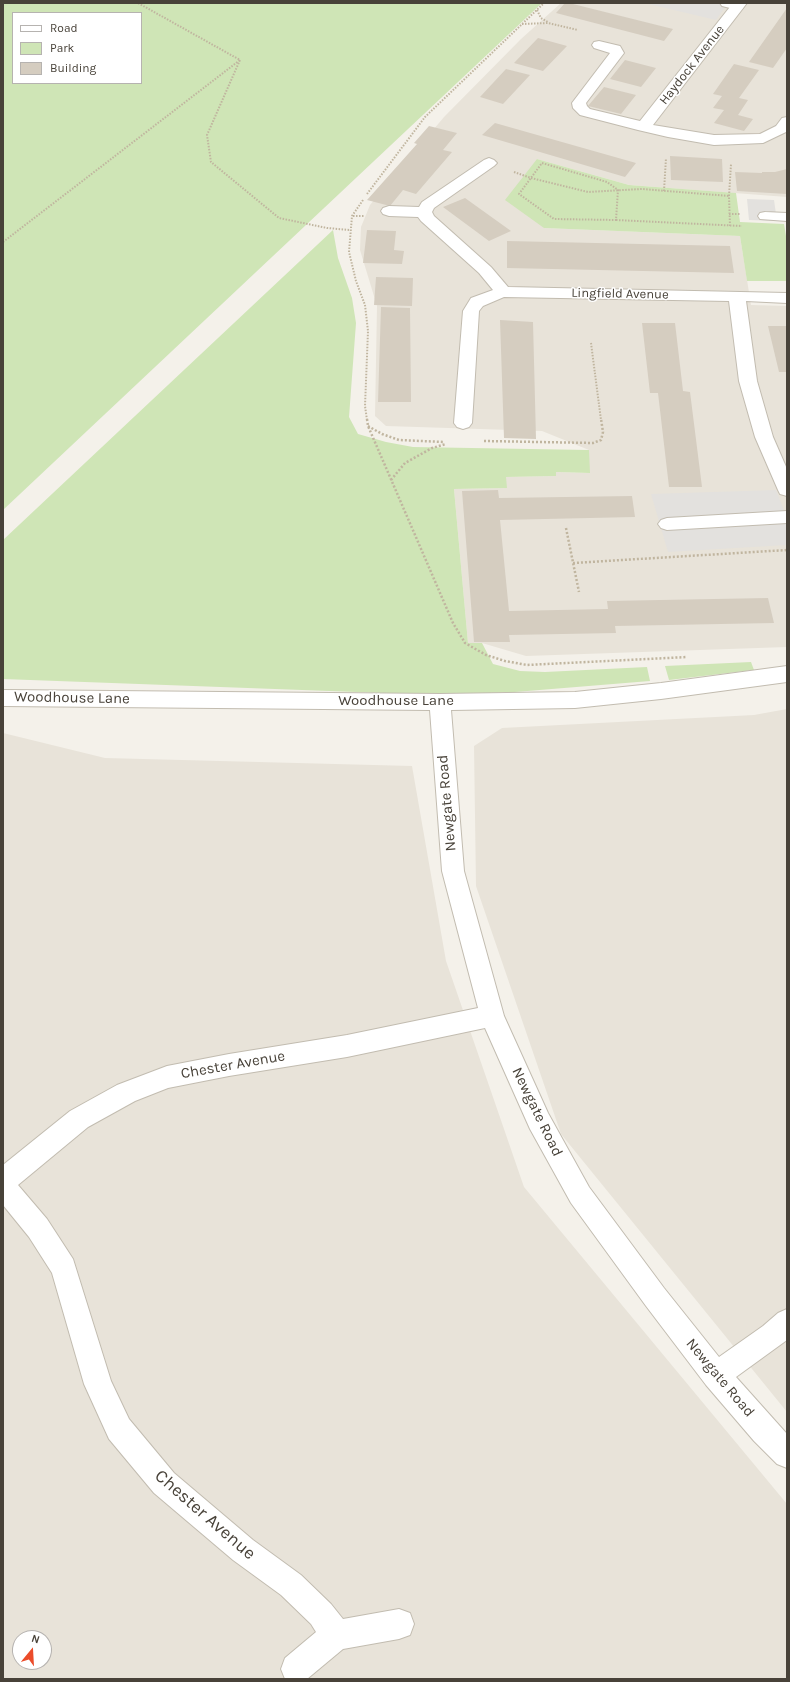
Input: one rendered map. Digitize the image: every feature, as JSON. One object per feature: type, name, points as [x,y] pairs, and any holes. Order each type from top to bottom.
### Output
[{"type":"street","name":"Haydock Avenue","points":[[643,126],[735,4]]},
{"type":"street","points":[[599,45],[615,49],[617,53],[579,103],[580,108],[585,112],[668,133],[714,140],[763,138],[781,129],[787,121]]},
{"type":"street","points":[[489,162],[428,205],[424,212],[426,218],[486,270],[503,292]]},
{"type":"street","points":[[390,211],[424,212]]},
{"type":"street","name":"Lingfield Avenue","points":[[463,423],[471,311],[477,302],[488,297],[503,292],[787,298]]},
{"type":"street","points":[[736,296],[748,381],[764,437],[787,490]]},
{"type":"street","name":"Woodhouse Lane","points":[[3,698],[440,702],[575,700],[661,691],[787,674]]},
{"type":"street","name":"Newgate Road","points":[[440,702],[453,871],[492,1016],[539,1121],[580,1195],[655,1297],[716,1375],[764,1431],[787,1454]]},
{"type":"street","name":"Chester Avenue","points":[[3,1181],[79,1119],[126,1093],[167,1077],[229,1065],[347,1046],[492,1016]]},
{"type":"street","name":"Chester Avenue","points":[[3,1186],[38,1228],[64,1268],[98,1384],[119,1429],[164,1483],[243,1550],[291,1585],[321,1614],[336,1635]]},
{"type":"street","points":[[716,1375],[773,1335],[787,1322]]},
{"type":"street","points":[[296,1669],[336,1635],[399,1624]]},
{"type":"lane","points":[[765,216],[787,217]]},
{"type":"lane","points":[[667,524],[787,517]]},
{"type":"path","points":[[138,3],[240,60]]},
{"type":"path","points":[[537,10],[541,18],[548,23]]},
{"type":"path","points":[[521,24],[548,23],[596,34],[599,45]]},
{"type":"path","points":[[240,60],[207,135],[211,162],[279,218],[327,228],[350,230]]},
{"type":"path","points":[[3,242],[240,60]]},
{"type":"path","points":[[664,191],[668,133]]},
{"type":"path","points":[[730,226],[729,196],[733,140]]},
{"type":"path","points":[[489,162],[531,178],[588,192],[618,190],[664,191],[729,196]]},
{"type":"path","points":[[618,190],[607,182],[542,163],[519,194],[554,219],[616,220],[744,226]]},
{"type":"path","points":[[616,220],[618,190]]},
{"type":"path","points":[[482,441],[593,443],[601,440],[603,432],[591,343]]},
{"type":"path","points":[[368,426],[382,434],[399,440],[419,442],[451,442],[432,448],[405,463],[391,480]]},
{"type":"path","points":[[566,528],[579,592]]},
{"type":"path","points":[[573,563],[787,550]]},
{"type":"shaded area","points":[[561,3],[787,3],[787,197],[629,185],[537,159],[544,228],[740,236],[751,305],[787,306],[787,647],[526,656],[482,643],[468,643],[454,489],[506,488],[505,477],[556,476],[556,472],[589,473],[589,450],[542,431],[386,426],[375,416],[377,306],[360,250],[361,227],[370,205],[444,117],[521,39]]},
{"type":"shaded area","points":[[644,3],[728,3],[716,20]]},
{"type":"shaded area","points":[[747,199],[774,200],[777,221],[749,220]]},
{"type":"shaded area","points":[[776,490],[787,518],[787,545],[668,552],[651,494]]},
{"type":"shaded area","points":[[787,709],[787,1412],[561,1134],[476,886],[474,746],[502,728],[754,715]]},
{"type":"shaded area","points":[[3,733],[105,758],[412,766],[446,961],[524,1187],[787,1504],[787,1679],[3,1679]]},
{"type":"green space","points":[[3,3],[542,3],[3,510]]},
{"type":"green space","points":[[537,159],[629,185],[736,193],[740,222],[784,224],[787,242],[787,281],[747,281],[740,236],[544,228],[505,200]]},
{"type":"green space","points":[[333,230],[338,258],[352,298],[356,323],[349,417],[358,434],[386,442],[413,447],[589,450],[590,473],[556,472],[556,476],[506,477],[507,488],[454,489],[468,643],[482,643],[493,664],[520,671],[545,672],[647,667],[650,681],[515,692],[438,695],[3,679],[3,540]]},
{"type":"green space","points":[[751,662],[754,670],[669,680],[665,666]]},
{"type":"building","points":[[565,3],[673,29],[664,41],[556,13]]},
{"type":"building","points":[[787,8],[787,48],[773,68],[749,62]]},
{"type":"building","points":[[538,38],[567,46],[543,71],[514,63]]},
{"type":"building","points":[[625,60],[656,68],[641,87],[610,79]]},
{"type":"building","points":[[734,64],[759,70],[739,98],[748,100],[738,115],[753,119],[744,131],[714,123],[724,110],[713,108],[722,96],[713,94]]},
{"type":"building","points":[[506,69],[530,75],[503,104],[480,97]]},
{"type":"building","points":[[604,87],[636,95],[621,114],[588,106]]},
{"type":"building","points":[[495,123],[636,163],[625,177],[482,135]]},
{"type":"building","points":[[429,126],[457,133],[443,150],[452,152],[416,194],[403,190],[390,206],[367,200],[417,144],[414,143]]},
{"type":"building","points":[[670,156],[722,159],[723,182],[671,180]]},
{"type":"building","points":[[787,169],[787,194],[737,191],[735,172],[762,173]]},
{"type":"building","points":[[465,198],[511,231],[489,241],[443,207]]},
{"type":"building","points":[[367,230],[396,231],[394,250],[404,251],[402,264],[363,263]]},
{"type":"building","points":[[507,241],[730,246],[734,273],[507,268]]},
{"type":"building","points":[[376,277],[413,278],[412,306],[374,305]]},
{"type":"building","points":[[381,307],[410,308],[411,402],[378,402]]},
{"type":"building","points":[[500,320],[533,322],[536,439],[504,438]]},
{"type":"building","points":[[642,323],[675,323],[683,391],[690,392],[702,487],[669,487],[658,393],[650,393]]},
{"type":"building","points":[[768,326],[787,326],[787,372],[779,372]]},
{"type":"building","points":[[498,490],[499,498],[632,496],[635,517],[500,520],[509,611],[608,609],[607,601],[768,598],[774,623],[615,626],[616,633],[509,635],[510,642],[474,642],[462,491]]}]
